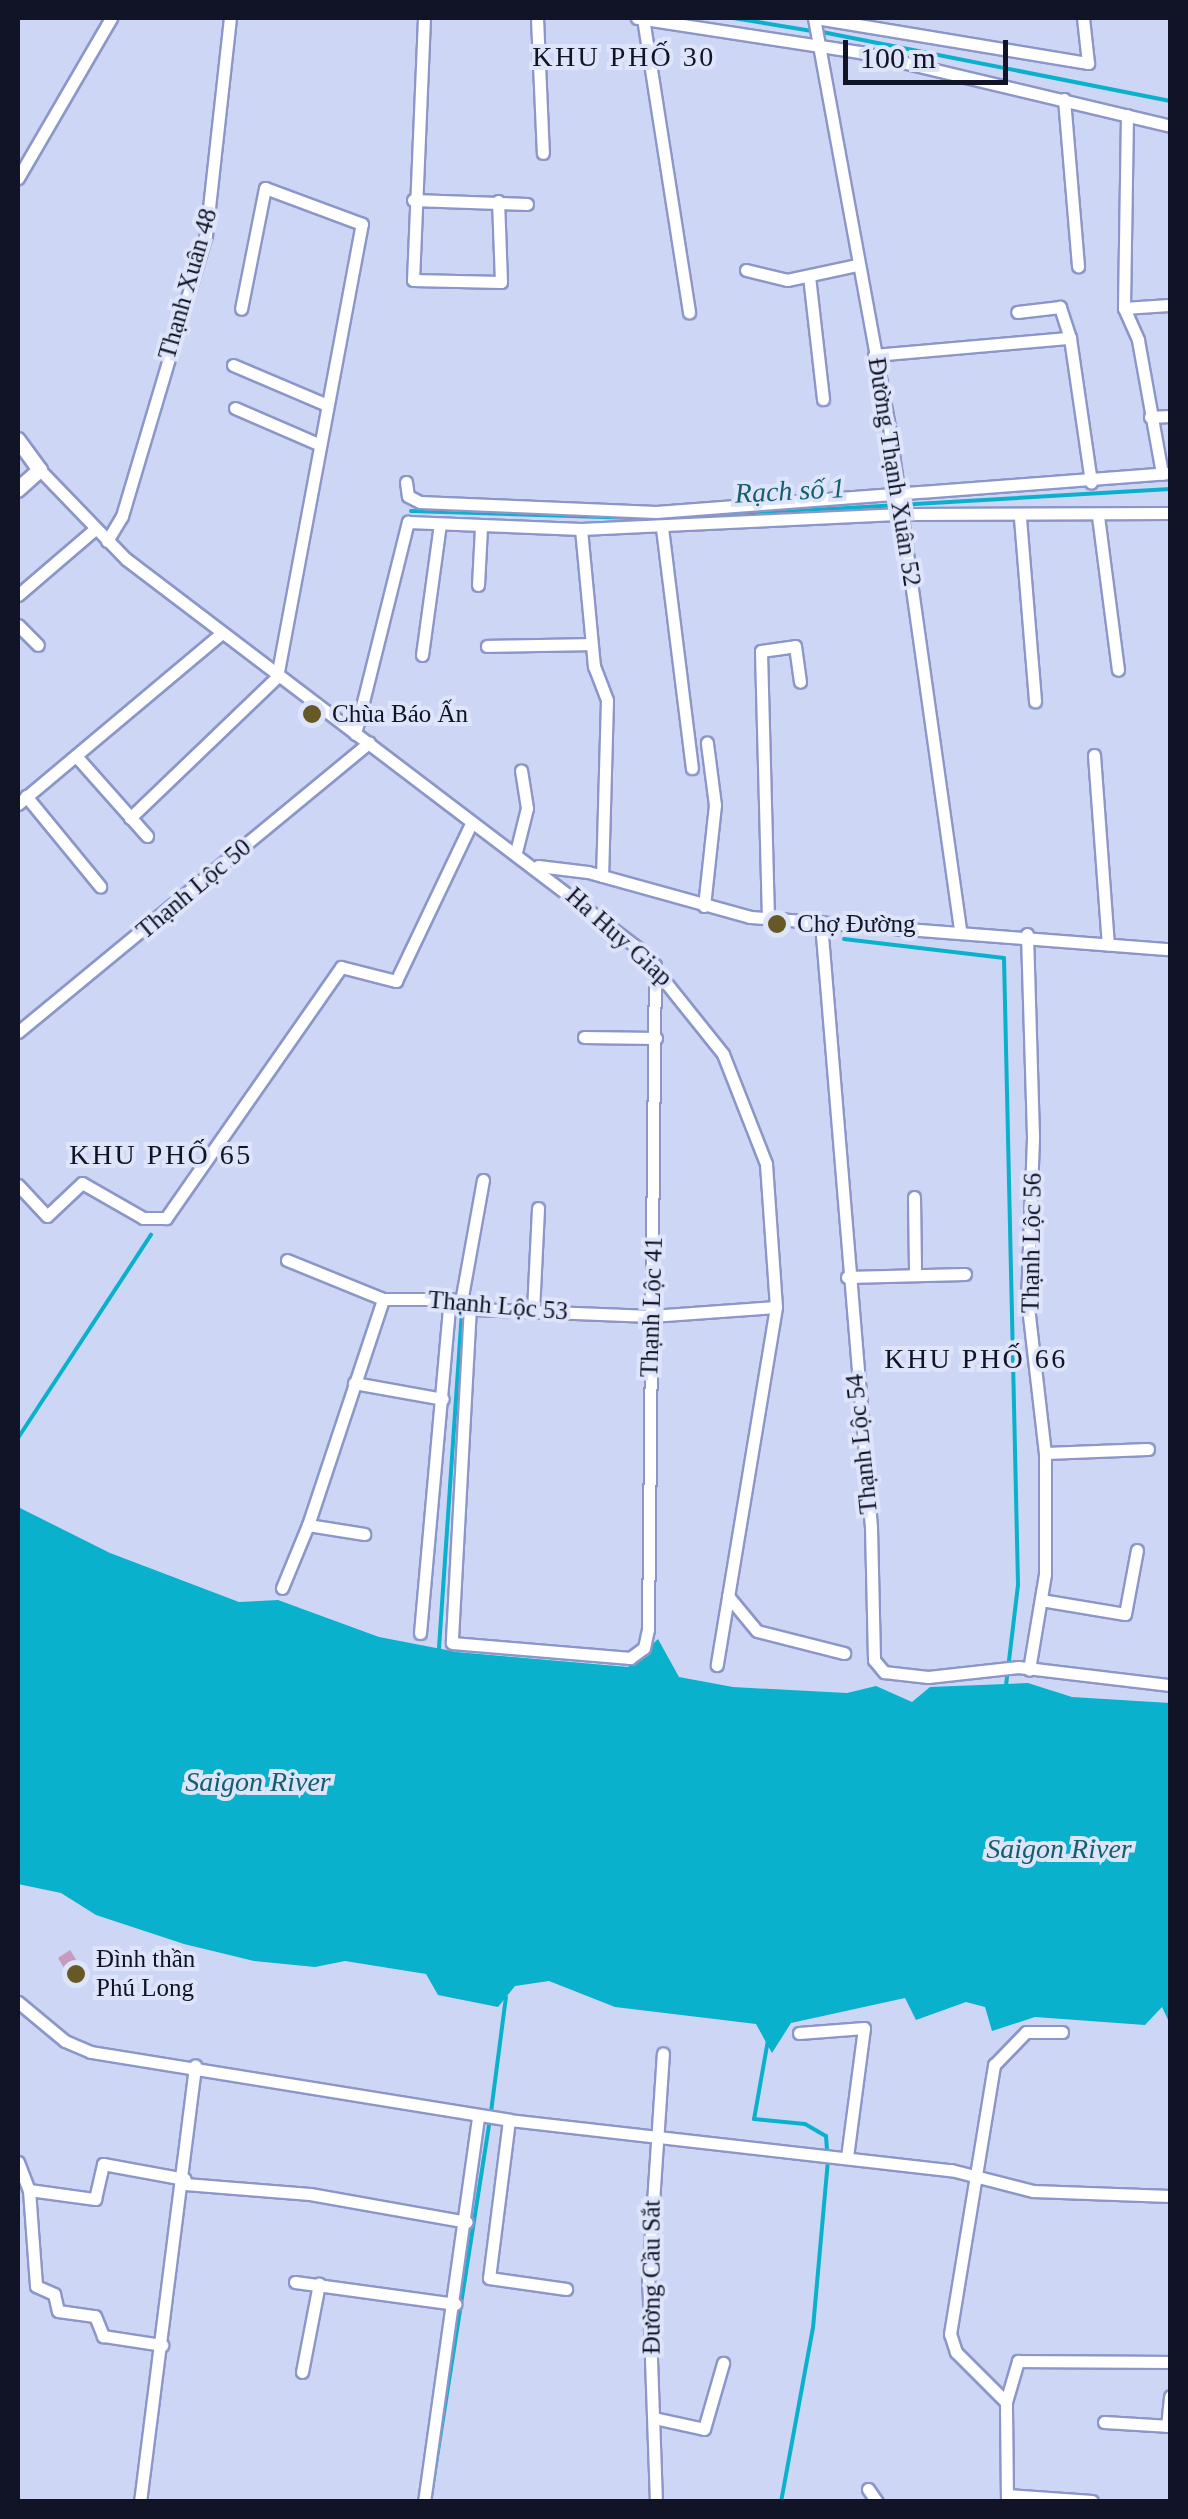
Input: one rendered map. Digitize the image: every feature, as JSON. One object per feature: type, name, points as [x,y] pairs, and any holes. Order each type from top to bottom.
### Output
[{"type":"main road","name":"Ha Huy Giap","points":[[20,449],[40,470]]},
{"type":"main road","points":[[18,490],[40,470]]},
{"type":"street","points":[[18,178],[111,18]]},
{"type":"street","name":"Thạnh Xuân 48","points":[[107,541],[122,516],[206,235],[230,18]]},
{"type":"street","points":[[424,18],[412,200],[413,280],[501,282],[498,201]]},
{"type":"street","points":[[537,18],[544,153]]},
{"type":"street","points":[[689,312],[640,18],[818,48],[1064,99],[1170,126]]},
{"type":"street","points":[[815,18],[1088,63],[1083,18]]},
{"type":"street","name":"Đường Thạnh Xuân 52","points":[[815,18],[902,514],[960,929]]},
{"type":"street","points":[[1064,99],[1078,266]]},
{"type":"street","points":[[406,482],[412,500],[464,506],[656,512],[899,498],[1166,474],[1150,416],[1138,340],[1124,308],[1128,115]]},
{"type":"street","points":[[130,818],[277,677],[325,404],[362,224],[265,188],[241,309]]},
{"type":"street","points":[[412,200],[527,204]]},
{"type":"street","points":[[746,270],[787,280],[857,265]]},
{"type":"street","points":[[809,276],[823,399]]},
{"type":"street","points":[[1124,308],[1169,305]]},
{"type":"street","points":[[1016,312],[1060,307],[1070,338],[1091,482]]},
{"type":"street","points":[[874,354],[1070,338]]},
{"type":"street","points":[[233,365],[325,404]]},
{"type":"street","points":[[235,408],[318,444]]},
{"type":"street","points":[[1150,416],[1170,416]]},
{"type":"street","name":"Ha Huy Giap","points":[[40,470],[107,541],[277,677],[471,824],[538,866],[655,965],[710,1031],[753,1124],[774,1212],[776,1308],[716,1665]]},
{"type":"street","points":[[355,734],[404,525],[662,528],[902,514],[1020,518],[1170,513]]},
{"type":"street","points":[[1098,516],[1118,670]]},
{"type":"street","points":[[1020,518],[1034,701]]},
{"type":"street","points":[[422,654],[440,524]]},
{"type":"street","points":[[478,585],[480,528]]},
{"type":"street","points":[[662,528],[692,768]]},
{"type":"street","points":[[18,595],[95,529]]},
{"type":"street","points":[[581,529],[592,644],[607,700],[602,876]]},
{"type":"street","points":[[18,625],[38,646]]},
{"type":"street","points":[[100,886],[22,800],[222,633]]},
{"type":"street","points":[[487,646],[592,644]]},
{"type":"street","points":[[768,919],[760,651],[796,646],[800,682]]},
{"type":"street","points":[[704,906],[715,805],[707,743]]},
{"type":"street","name":"Thạnh Lộc 50","points":[[18,1032],[369,744]]},
{"type":"street","points":[[1094,754],[1108,944]]},
{"type":"street","points":[[76,756],[147,836]]},
{"type":"street","points":[[516,852],[527,808],[521,770]]},
{"type":"street","points":[[18,1185],[46,1216],[82,1183],[143,1218],[166,1218],[341,967],[396,981],[471,824]]},
{"type":"street","points":[[538,866],[602,876],[704,906],[768,919],[960,929],[1170,949]]},
{"type":"street","name":"Thạnh Lộc 54","points":[[821,923],[847,1278],[871,1527],[874,1660],[884,1672],[928,1677],[1009,1667],[1170,1685]]},
{"type":"street","name":"Thạnh Lộc 56","points":[[1027,934],[1024,1022],[1033,1072],[1027,1298],[1045,1453],[1040,1600],[1029,1670]]},
{"type":"street","name":"Thạnh Lộc 41","points":[[457,1537],[452,1643],[630,1658],[644,1648],[655,1314],[655,965]]},
{"type":"street","points":[[584,1037],[656,1038]]},
{"type":"street","points":[[420,1633],[433,1536],[443,1399],[484,1180]]},
{"type":"street","points":[[914,1197],[915,1272]]},
{"type":"street","points":[[534,1311],[538,1208]]},
{"type":"street","name":"Thạnh Lộc 53","points":[[286,1260],[383,1299],[461,1302],[534,1311],[655,1314],[776,1308]]},
{"type":"street","points":[[847,1278],[915,1272],[965,1274]]},
{"type":"street","points":[[282,1588],[308,1525],[383,1299]]},
{"type":"street","points":[[433,1536],[457,1537],[461,1302]]},
{"type":"street","points":[[354,1383],[443,1399]]},
{"type":"street","points":[[1045,1453],[1148,1449]]},
{"type":"street","points":[[308,1525],[364,1534]]},
{"type":"street","points":[[1040,1600],[1125,1614],[1137,1550]]},
{"type":"street","points":[[728,1596],[757,1631],[844,1653]]},
{"type":"street","points":[[18,2002],[65,2041],[91,2052],[195,2064],[480,2116],[660,2134],[975,2174],[1033,2192],[1170,2196]]},
{"type":"street","points":[[798,2033],[864,2028],[842,2157]]},
{"type":"street","points":[[1006,2402],[956,2352],[950,2334],[994,2065],[1026,2032],[1062,2032]]},
{"type":"street","name":"Đường Cầu Sắt","points":[[656,2502],[648,2278],[663,2053]]},
{"type":"street","points":[[140,2502],[185,2181],[195,2064]]},
{"type":"street","points":[[424,2502],[480,2116]]},
{"type":"street","points":[[503,2119],[489,2278],[566,2289]]},
{"type":"street","points":[[18,2162],[29,2190],[36,2286],[54,2294],[58,2311],[95,2316],[102,2336],[162,2345]]},
{"type":"street","points":[[29,2190],[95,2199],[103,2164],[185,2181],[310,2194],[467,2222]]},
{"type":"street","points":[[295,2282],[455,2304]]},
{"type":"street","points":[[302,2372],[319,2284]]},
{"type":"street","points":[[1092,2501],[1007,2498],[1006,2402],[1018,2361],[1170,2362]]},
{"type":"street","points":[[654,2418],[704,2429],[723,2363]]},
{"type":"street","points":[[1104,2422],[1169,2426],[1170,2396]]},
{"type":"street","points":[[868,2489],[877,2502]]},
{"type":"water","name":"Saigon River","points":[[18,1507],[110,1553],[239,1602],[278,1600],[379,1637],[457,1652],[628,1667],[658,1639],[679,1677],[733,1687],[847,1693],[876,1686],[912,1702],[930,1687],[1028,1683],[1072,1697],[1170,1703],[1170,2024],[1162,2007],[1145,2025],[1035,2017],[992,2031],[985,2007],[966,2002],[916,2020],[905,1998],[791,2023],[772,2053],[756,2024],[615,2007],[549,1981],[515,1986],[498,2007],[438,1995],[426,1974],[345,1961],[315,1967],[254,1961],[184,1944],[96,1915],[61,1893],[18,1884]]},
{"type":"building","name":"Đình thần Phú Long","points":[[70,1950],[89,1980],[76,1988],[58,1958]]},
{"type":"waterway","points":[[733,18],[812,31]]},
{"type":"waterway","points":[[822,32],[1170,101]]},
{"type":"waterway","name":"Rạch số 1","points":[[411,511],[660,519],[1170,489]]},
{"type":"waterway","points":[[844,939],[1004,958],[1018,1585],[1006,1685]]},
{"type":"waterway","points":[[18,1438],[151,1235]]},
{"type":"waterway","points":[[439,1648],[462,1308]]},
{"type":"waterway","points":[[491,2112],[506,1997]]},
{"type":"waterway","points":[[768,2040],[754,2119],[805,2124],[826,2136],[827,2151]]},
{"type":"waterway","points":[[430,2502],[490,2121]]},
{"type":"waterway","points":[[781,2502],[813,2328],[828,2160]]},
{"type":"place","name":"Chùa Báo Ấn","points":[[312,714]]},
{"type":"place","name":"Chợ Đường","points":[[777,924]]},
{"type":"place","name":"Đình thần Phú Long","points":[[76,1974]]},
{"type":"district","name":"KHU PHỐ 30","points":[[624,57]]},
{"type":"district","name":"KHU PHỐ 65","points":[[161,1155]]},
{"type":"district","name":"KHU PHỐ 66","points":[[976,1359]]}]
